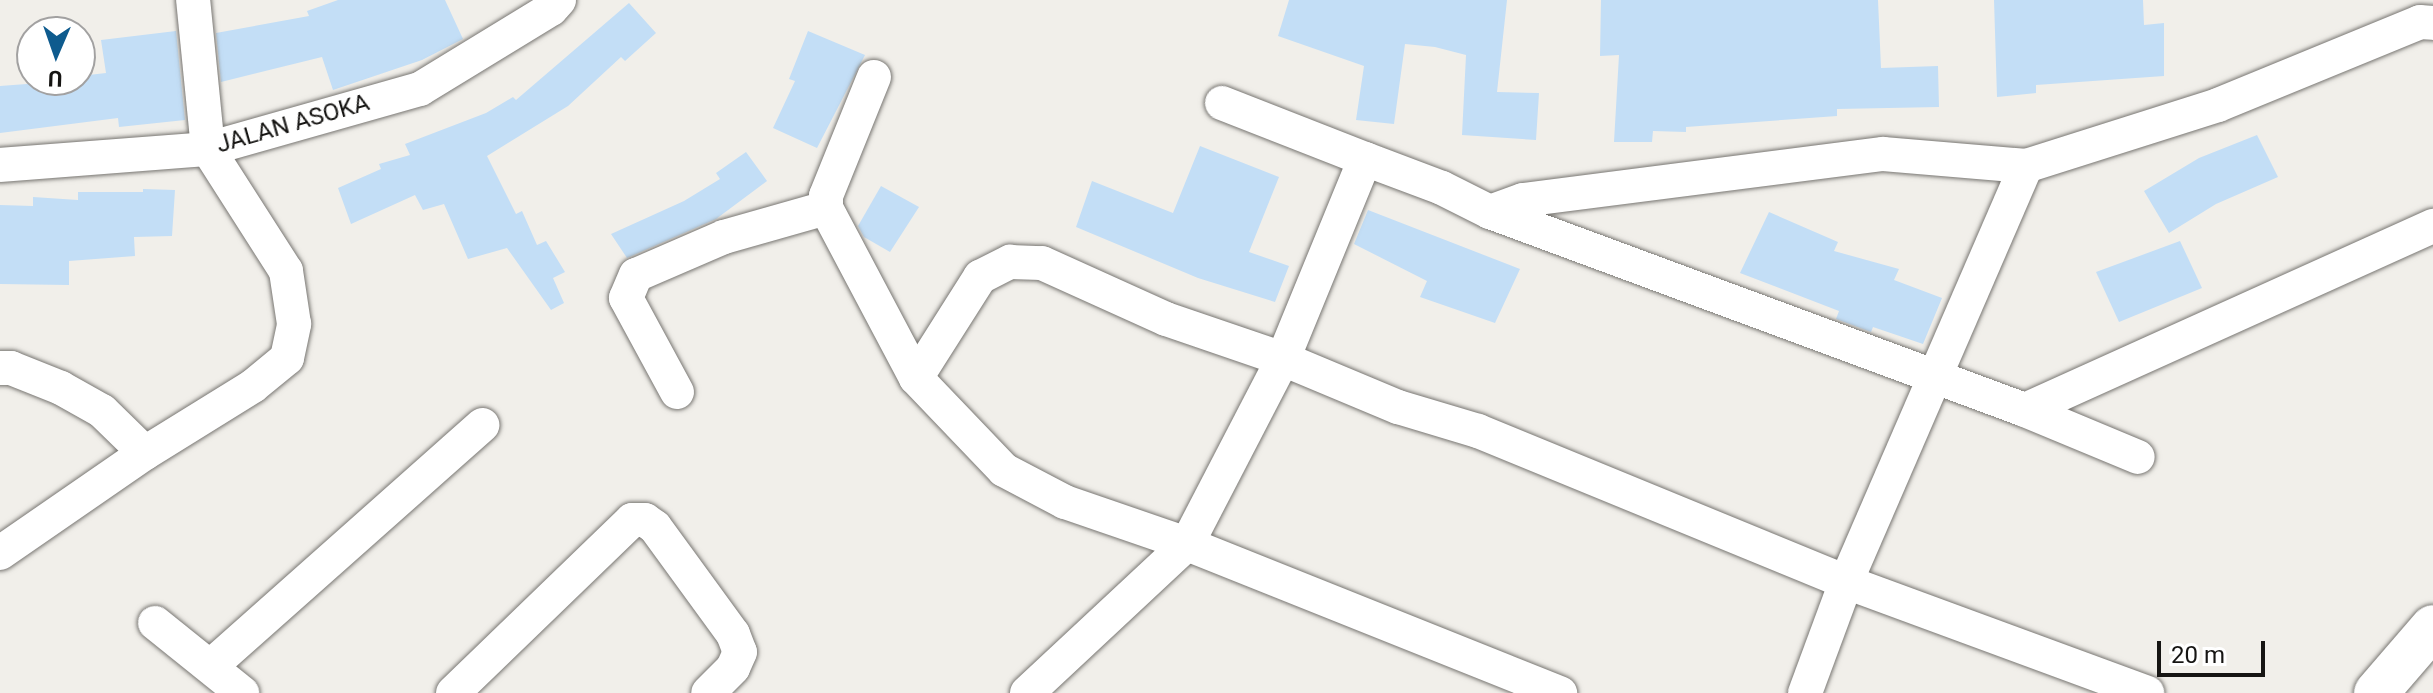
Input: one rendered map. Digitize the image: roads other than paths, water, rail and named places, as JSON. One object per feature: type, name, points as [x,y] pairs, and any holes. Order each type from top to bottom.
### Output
[{"type":"street","points":[[0,553],[145,453],[253,386],[287,358],[294,324],[286,271],[208,149],[193,0]]},
{"type":"street","name":"JALAN ASOKA","points":[[0,165],[208,149],[420,89],[551,9],[559,0]]},
{"type":"street","points":[[1490,212],[1523,200],[1883,154],[2026,166],[2218,105],[2420,22],[2433,23]]},
{"type":"street","points":[[874,77],[826,196],[826,208],[916,378],[1004,470],[1065,502],[1187,544],[1560,693]]},
{"type":"street","points":[[1222,103],[1442,188],[1490,212],[2025,410],[2138,457]]},
{"type":"street","points":[[1027,693],[1187,544],[1283,359],[1365,159]]},
{"type":"street","points":[[1805,693],[1846,582],[2026,166]]},
{"type":"street","points":[[677,392],[626,298],[636,275],[724,237],[826,208]]},
{"type":"street","points":[[2025,410],[2433,226]]},
{"type":"street","points":[[916,378],[980,277],[1010,262],[1042,263],[1166,319],[1283,359],[1398,407],[1478,431],[1846,582],[2147,693]]},
{"type":"street","points":[[0,368],[11,368],[61,388],[102,411],[145,453]]},
{"type":"street","points":[[211,666],[482,425]]},
{"type":"street","points":[[453,693],[632,520],[645,520],[655,527],[733,634],[740,652],[733,668],[708,693]]},
{"type":"street","points":[[155,623],[242,693]]},
{"type":"street","points":[[2376,693],[2433,627]]}]
